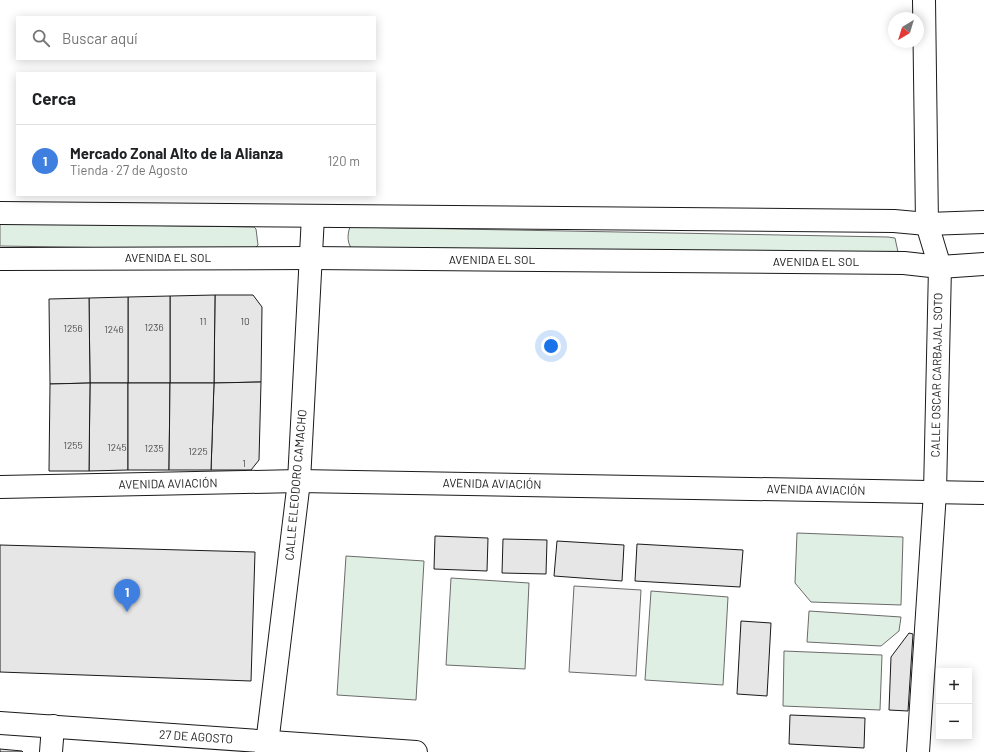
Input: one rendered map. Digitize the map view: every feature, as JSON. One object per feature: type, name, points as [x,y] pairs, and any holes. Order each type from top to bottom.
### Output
[{"type":"street","name":"CALLE OSCAR CARBAJAL SOTO","points":[[918,752],[935,492],[940,267],[927,224],[924,0]]},
{"type":"street","points":[[0,213],[894,222],[927,224],[984,222]]},
{"type":"street","name":"CALLE ELEODORO CAMACHO","points":[[266,747],[299,481],[312,258],[313,216]]},
{"type":"street","name":"AVENIDA EL SOL","points":[[0,259],[312,258],[904,263],[940,267],[984,264]]},
{"type":"street","name":"AVENIDA AVIACIÓN","points":[[0,487],[299,481],[984,493]]},
{"type":"street","name":"27 DE AGOSTO","points":[[0,723],[53,726],[266,747],[416,752]]},
{"type":"street","points":[[51,752],[53,726]]},
{"type":"green space","points":[[0,223],[254,227],[256,229],[258,245],[253,250],[0,246]]},
{"type":"green space","points":[[350,227],[888,237],[895,238],[898,252],[894,256],[353,250],[348,239]]},
{"type":"green space","points":[[797,533],[903,537],[901,605],[811,602],[795,583]]},
{"type":"green space","points":[[346,556],[424,561],[416,700],[337,695]]},
{"type":"green space","points":[[451,578],[529,583],[525,669],[446,665]]},
{"type":"green space","points":[[651,591],[728,597],[723,685],[645,680]]},
{"type":"green space","points":[[809,611],[901,617],[899,631],[881,646],[807,642]]},
{"type":"green space","points":[[784,651],[882,655],[880,710],[783,706]]},
{"type":"shaded area","points":[[574,586],[641,590],[636,676],[569,672]]},
{"type":"building","points":[[215,295],[253,295],[262,307],[261,382],[214,383]]},
{"type":"building","points":[[215,295],[214,383],[170,383],[170,296]]},
{"type":"building","points":[[170,296],[170,383],[128,383],[128,297]]},
{"type":"building","points":[[128,297],[128,383],[90,383],[89,298]]},
{"type":"building","points":[[89,298],[90,383],[50,384],[49,299]]},
{"type":"building","points":[[261,382],[259,460],[251,470],[211,470],[214,383]]},
{"type":"building","points":[[90,383],[128,383],[128,470],[89,471]]},
{"type":"building","points":[[90,383],[89,471],[49,471],[50,384]]},
{"type":"building","points":[[128,383],[170,383],[169,470],[128,470]]},
{"type":"building","points":[[170,383],[214,383],[211,470],[169,470]]},
{"type":"building","points":[[435,536],[488,538],[487,571],[434,569]]},
{"type":"building","points":[[503,539],[547,540],[546,574],[502,573]]},
{"type":"building","points":[[557,541],[624,545],[622,581],[554,576]]},
{"type":"building","points":[[637,544],[743,550],[740,587],[635,581]]},
{"type":"building","points":[[0,545],[255,552],[251,681],[0,672]]},
{"type":"building","points":[[741,621],[771,623],[767,696],[737,694]]},
{"type":"building","points":[[909,633],[913,634],[908,711],[889,710],[891,657]]},
{"type":"building","points":[[790,715],[865,718],[864,748],[789,744]]},
{"type":"building","points":[[0,749],[22,751],[23,752],[0,752]]},
{"type":"place","name":"Mercado Zonal Alto de la Alianza","points":[[127,612]]}]
